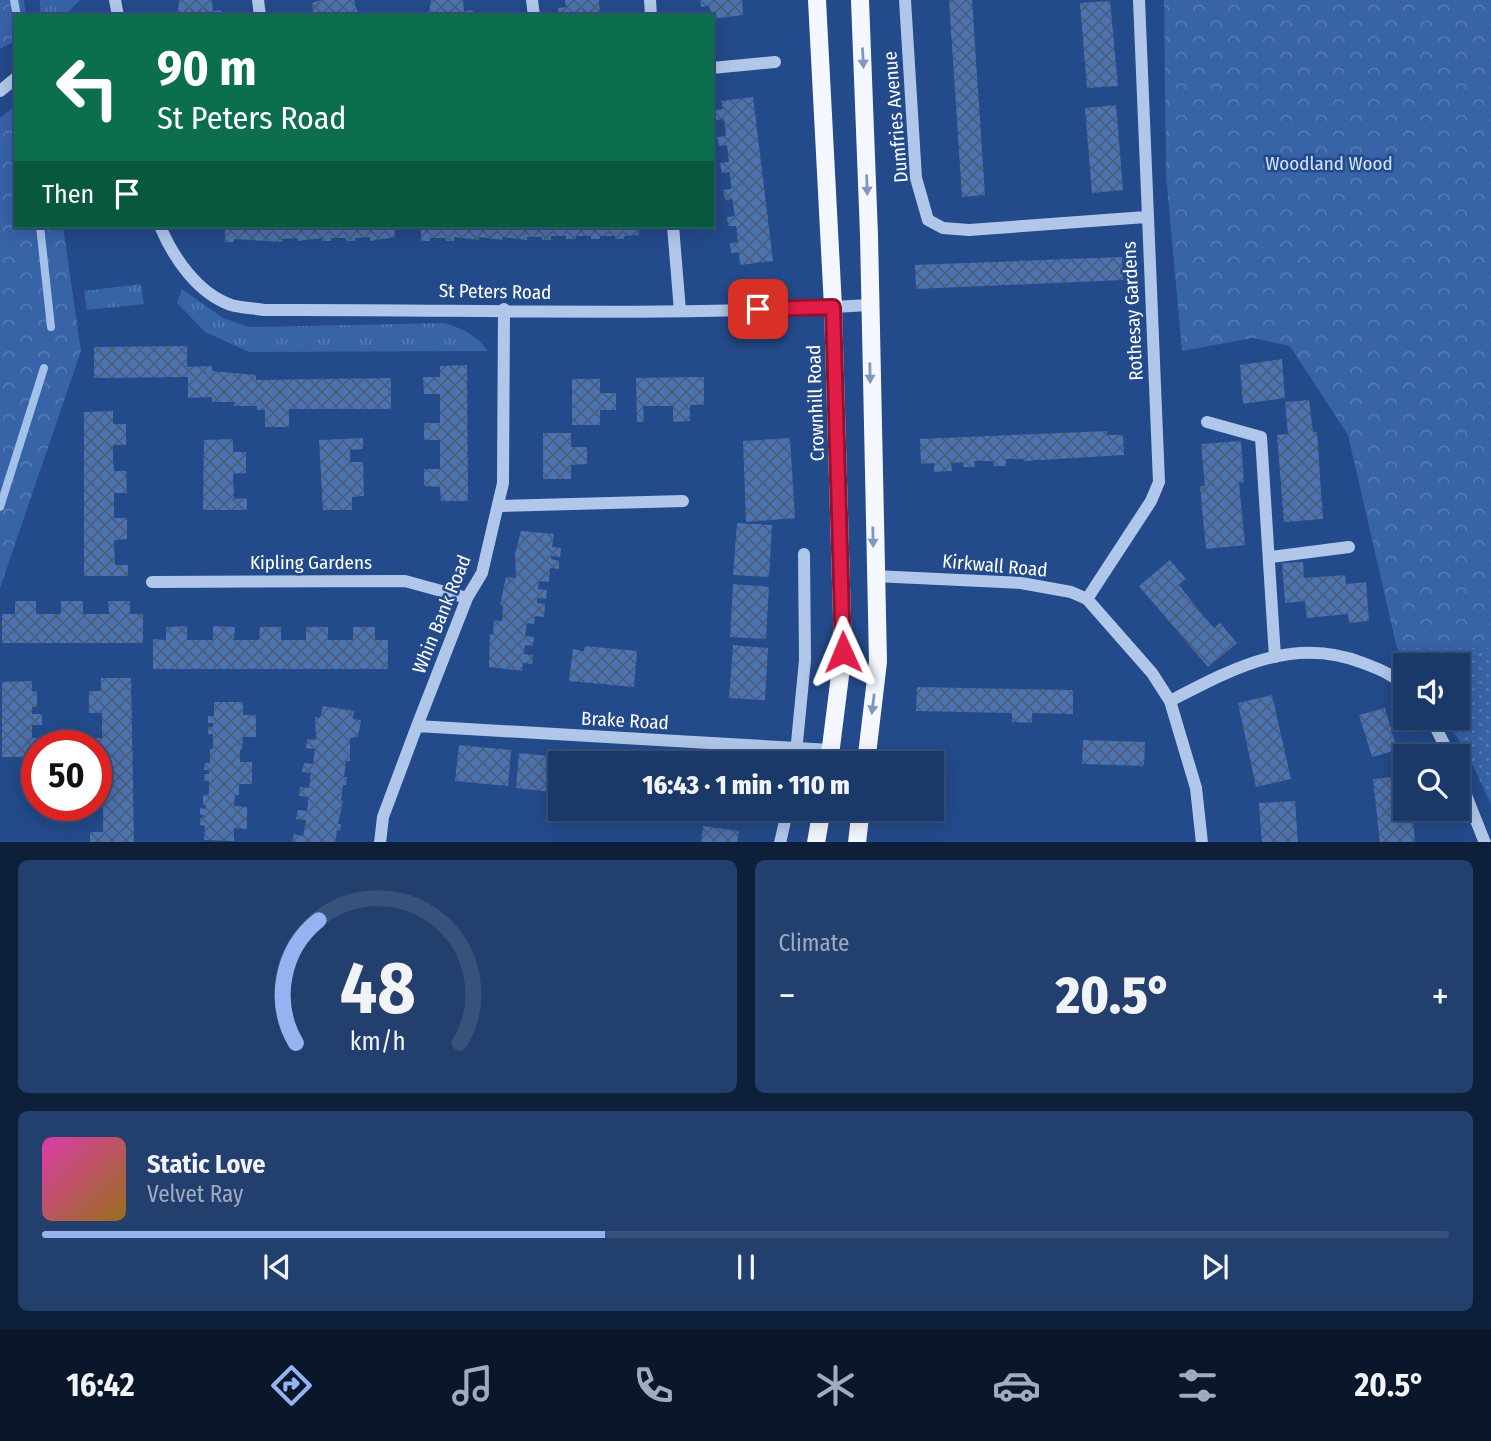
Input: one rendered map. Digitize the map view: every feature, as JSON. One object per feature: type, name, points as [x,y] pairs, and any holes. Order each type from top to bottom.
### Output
[{"type":"main road","name":"Crownhill Road","points":[[817,0],[833,307],[843,652],[831,751]]},
{"type":"main road","points":[[860,0],[866,130],[878,662],[867,751]]},
{"type":"main road","points":[[816,842],[819,821]]},
{"type":"main road","points":[[857,842],[859,821]]},
{"type":"street","name":"Dumfries Avenue","points":[[905,0],[916,177],[928,220],[943,228],[969,230],[1146,217]]},
{"type":"street","name":"Rothesay Gardens","points":[[1087,599],[1151,501],[1159,482],[1139,0]]},
{"type":"street","points":[[714,68],[775,62]]},
{"type":"street","name":"St Peters Road","points":[[161,228],[187,273],[230,304],[264,310],[504,309],[680,312],[868,305]]},
{"type":"street","points":[[673,228],[680,312]]},
{"type":"street","name":"Whin Bank Road","points":[[380,842],[383,817],[416,726],[467,598],[482,573],[499,506],[503,483],[504,309]]},
{"type":"street","points":[[1208,422],[1261,437],[1271,557],[1275,657]]},
{"type":"street","points":[[499,506],[683,501]]},
{"type":"street","points":[[1271,557],[1349,547]]},
{"type":"street","points":[[797,751],[804,660],[804,554]]},
{"type":"street","name":"Kirkwall Road","points":[[874,576],[1021,583],[1071,592],[1087,599]]},
{"type":"street","name":"Kipling Gardens","points":[[152,582],[405,581],[467,598]]},
{"type":"street","points":[[1087,599],[1152,673],[1170,701],[1196,788],[1202,842]]},
{"type":"street","points":[[1170,701],[1233,668],[1297,652],[1329,651],[1393,675]]},
{"type":"street","name":"Brake Road","points":[[416,726],[797,748],[809,751]]},
{"type":"street","points":[[1470,805],[1485,842]]},
{"type":"street","points":[[780,842],[785,821]]},
{"type":"green space","points":[[0,0],[24,0],[26,14],[14,14],[14,42],[0,49]]},
{"type":"green space","points":[[40,0],[80,0],[66,14],[40,14]]},
{"type":"green space","name":"Woodland Wood","points":[[1164,0],[1491,0],[1491,648],[1397,648],[1348,435],[1290,346],[1253,338],[1182,351],[1166,175]]},
{"type":"green space","points":[[14,107],[14,228],[63,228],[81,351],[0,588],[0,118]]},
{"type":"green space","points":[[141,284],[144,304],[87,310],[84,291]]},
{"type":"green space","points":[[182,289],[223,318],[249,327],[444,323],[469,333],[488,351],[249,352],[205,332],[177,303]]},
{"type":"green space","points":[[1397,648],[1491,648],[1491,804],[1470,760],[1470,744],[1462,744],[1452,730],[1470,730],[1470,653],[1400,653]]},
{"type":"building","points":[[179,0],[212,0],[213,11],[222,10],[223,14],[177,14]]},
{"type":"building","points":[[321,0],[354,0],[359,14],[313,13],[312,3]]},
{"type":"building","points":[[431,0],[463,0],[464,11],[473,10],[474,14],[428,14]]},
{"type":"building","points":[[565,0],[599,0],[600,14],[559,14],[558,8],[566,7]]},
{"type":"building","points":[[700,0],[742,0],[743,15],[714,19],[709,6],[701,7]]},
{"type":"building","points":[[949,0],[972,0],[985,195],[962,197]]},
{"type":"building","points":[[1110,1],[1118,86],[1087,88],[1080,3]]},
{"type":"building","points":[[753,97],[773,261],[740,265],[739,252],[731,253],[730,243],[738,242],[736,226],[728,226],[727,217],[735,216],[732,199],[725,200],[723,190],[731,189],[730,172],[722,173],[720,163],[729,162],[727,145],[719,146],[717,137],[726,136],[724,119],[716,120],[714,110],[723,109],[721,101]]},
{"type":"building","points":[[1116,105],[1123,190],[1092,193],[1085,108]]},
{"type":"building","points":[[225,228],[394,228],[395,237],[370,241],[370,237],[355,238],[355,241],[331,238],[331,241],[322,241],[322,238],[298,241],[298,238],[282,239],[283,242],[234,239],[234,242],[225,242]]},
{"type":"building","points":[[421,228],[639,228],[639,235],[624,236],[624,239],[615,239],[615,236],[591,239],[591,236],[576,236],[576,239],[566,239],[566,236],[551,236],[551,240],[542,240],[542,237],[527,237],[527,240],[503,237],[503,240],[479,237],[479,240],[454,237],[454,241],[430,238],[430,241],[421,241]]},
{"type":"building","points":[[1122,257],[1123,280],[916,289],[915,265]]},
{"type":"building","points":[[187,346],[187,367],[212,366],[212,371],[256,375],[256,380],[391,378],[391,409],[289,409],[289,427],[265,427],[265,410],[257,410],[257,406],[212,402],[212,397],[188,398],[188,377],[94,378],[94,347]]},
{"type":"building","points":[[1282,359],[1285,398],[1243,404],[1240,365]]},
{"type":"building","points":[[467,365],[468,501],[441,501],[440,487],[424,486],[424,469],[440,469],[440,440],[424,440],[424,423],[440,423],[440,394],[424,394],[423,377],[440,377],[440,366]]},
{"type":"building","points":[[704,377],[704,405],[690,405],[690,421],[673,422],[673,406],[643,406],[644,422],[637,422],[636,378]]},
{"type":"building","points":[[572,379],[600,379],[600,393],[616,393],[616,410],[600,410],[600,425],[572,425]]},
{"type":"building","points":[[1309,400],[1313,432],[1317,432],[1323,519],[1284,522],[1277,435],[1288,434],[1285,402]]},
{"type":"building","points":[[113,411],[113,424],[126,424],[126,445],[113,445],[113,458],[114,471],[126,471],[127,493],[114,493],[114,518],[127,518],[127,539],[114,540],[115,565],[128,565],[128,576],[84,576],[84,412]]},
{"type":"building","points":[[1107,431],[1107,435],[1123,435],[1124,455],[1024,461],[1006,459],[1006,466],[994,466],[993,461],[974,461],[975,467],[963,467],[963,462],[951,463],[952,471],[934,472],[934,463],[921,464],[920,439]]},
{"type":"building","points":[[543,433],[571,433],[571,447],[587,447],[587,464],[571,465],[571,479],[543,479]]},
{"type":"building","points":[[363,438],[363,449],[350,450],[350,462],[363,462],[364,496],[352,497],[352,510],[323,510],[319,440]]},
{"type":"building","points":[[790,438],[795,518],[746,522],[743,441]]},
{"type":"building","points":[[233,439],[233,452],[246,452],[246,473],[233,474],[234,499],[247,498],[247,510],[203,510],[204,440]]},
{"type":"building","points":[[1241,441],[1244,482],[1239,483],[1245,545],[1206,549],[1200,486],[1205,486],[1201,444]]},
{"type":"building","points":[[737,523],[772,525],[769,577],[733,575]]},
{"type":"building","points":[[521,531],[554,534],[552,547],[561,548],[560,557],[551,556],[551,559],[559,561],[559,569],[550,568],[549,582],[539,581],[538,589],[547,590],[546,599],[537,598],[537,603],[545,604],[544,617],[535,616],[534,624],[527,623],[525,636],[534,637],[533,646],[525,645],[524,654],[533,655],[532,664],[523,663],[522,671],[489,667],[490,634],[493,635],[494,620],[502,621],[503,606],[500,605],[506,577],[516,578],[515,554]]},
{"type":"building","points":[[1170,560],[1186,579],[1179,585],[1197,608],[1214,628],[1220,623],[1237,643],[1208,667],[1139,586]]},
{"type":"building","points":[[1303,562],[1304,578],[1345,575],[1346,584],[1366,582],[1369,621],[1349,623],[1348,614],[1307,618],[1305,601],[1285,603],[1282,563]]},
{"type":"building","points":[[733,584],[769,587],[766,639],[730,637]]},
{"type":"building","points":[[15,601],[36,601],[36,614],[61,614],[61,601],[83,601],[83,614],[109,614],[108,601],[130,601],[130,614],[143,614],[143,643],[2,643],[2,614],[15,614]]},
{"type":"building","points":[[187,626],[187,640],[213,640],[213,626],[235,627],[234,640],[259,640],[260,627],[281,627],[281,640],[306,640],[306,627],[328,627],[328,640],[353,640],[353,627],[375,627],[375,640],[388,640],[388,669],[153,669],[153,639],[166,640],[166,627]]},
{"type":"building","points":[[733,645],[768,648],[765,700],[729,698]]},
{"type":"building","points":[[585,646],[637,651],[634,687],[569,681],[573,649],[584,651]]},
{"type":"building","points":[[101,678],[131,678],[134,842],[90,842],[90,832],[103,832],[103,821],[112,821],[112,730],[102,730],[102,713],[89,713],[89,691],[101,691]]},
{"type":"building","points":[[32,681],[32,691],[37,691],[37,707],[32,707],[32,714],[42,714],[42,725],[32,725],[32,730],[21,730],[21,757],[2,757],[2,682]]},
{"type":"building","points":[[917,687],[1073,690],[1073,714],[1032,713],[1032,723],[1012,722],[1012,713],[916,711]]},
{"type":"building","points":[[1272,695],[1291,779],[1256,787],[1238,703]]},
{"type":"building","points":[[214,702],[243,702],[243,715],[256,715],[256,737],[243,737],[242,750],[240,749],[240,762],[252,762],[252,784],[239,784],[239,795],[235,795],[234,806],[247,807],[247,829],[234,828],[234,841],[204,840],[205,826],[200,825],[200,819],[205,816],[200,814],[200,808],[205,809],[206,805],[203,805],[203,796],[209,794],[209,781],[204,781],[204,774],[209,774],[209,770],[204,770],[205,763],[210,763],[210,749],[213,749],[213,734],[208,734],[208,727],[213,727],[213,723],[208,723],[208,716],[214,716]]},
{"type":"building","points":[[323,706],[354,711],[353,719],[361,720],[358,737],[350,738],[350,761],[346,761],[346,785],[343,785],[338,824],[341,824],[340,831],[337,830],[335,842],[292,842],[294,834],[303,836],[306,820],[296,819],[298,810],[307,811],[308,797],[299,796],[300,787],[309,788],[311,773],[302,772],[304,763],[313,764],[315,749],[306,748],[307,739],[316,740],[315,717],[320,718]]},
{"type":"building","points":[[1385,708],[1395,744],[1393,744],[1393,751],[1372,757],[1359,715]]},
{"type":"building","points":[[1083,740],[1145,742],[1144,766],[1082,764]]},
{"type":"building","points":[[459,745],[511,750],[508,786],[455,781]]},
{"type":"building","points":[[519,753],[548,756],[548,792],[516,788]]},
{"type":"building","points":[[1393,777],[1393,821],[1413,821],[1415,842],[1380,842],[1373,779]]},
{"type":"building","points":[[1295,801],[1298,842],[1262,842],[1259,803]]},
{"type":"building","points":[[703,826],[739,831],[737,842],[701,842]]},
{"type":"waterway","points":[[14,0],[17,14]]},
{"type":"waterway","points":[[40,228],[51,327]]},
{"type":"waterway","points":[[0,507],[44,368]]},
{"type":"route","points":[[758,309],[833,307],[843,652]]}]
